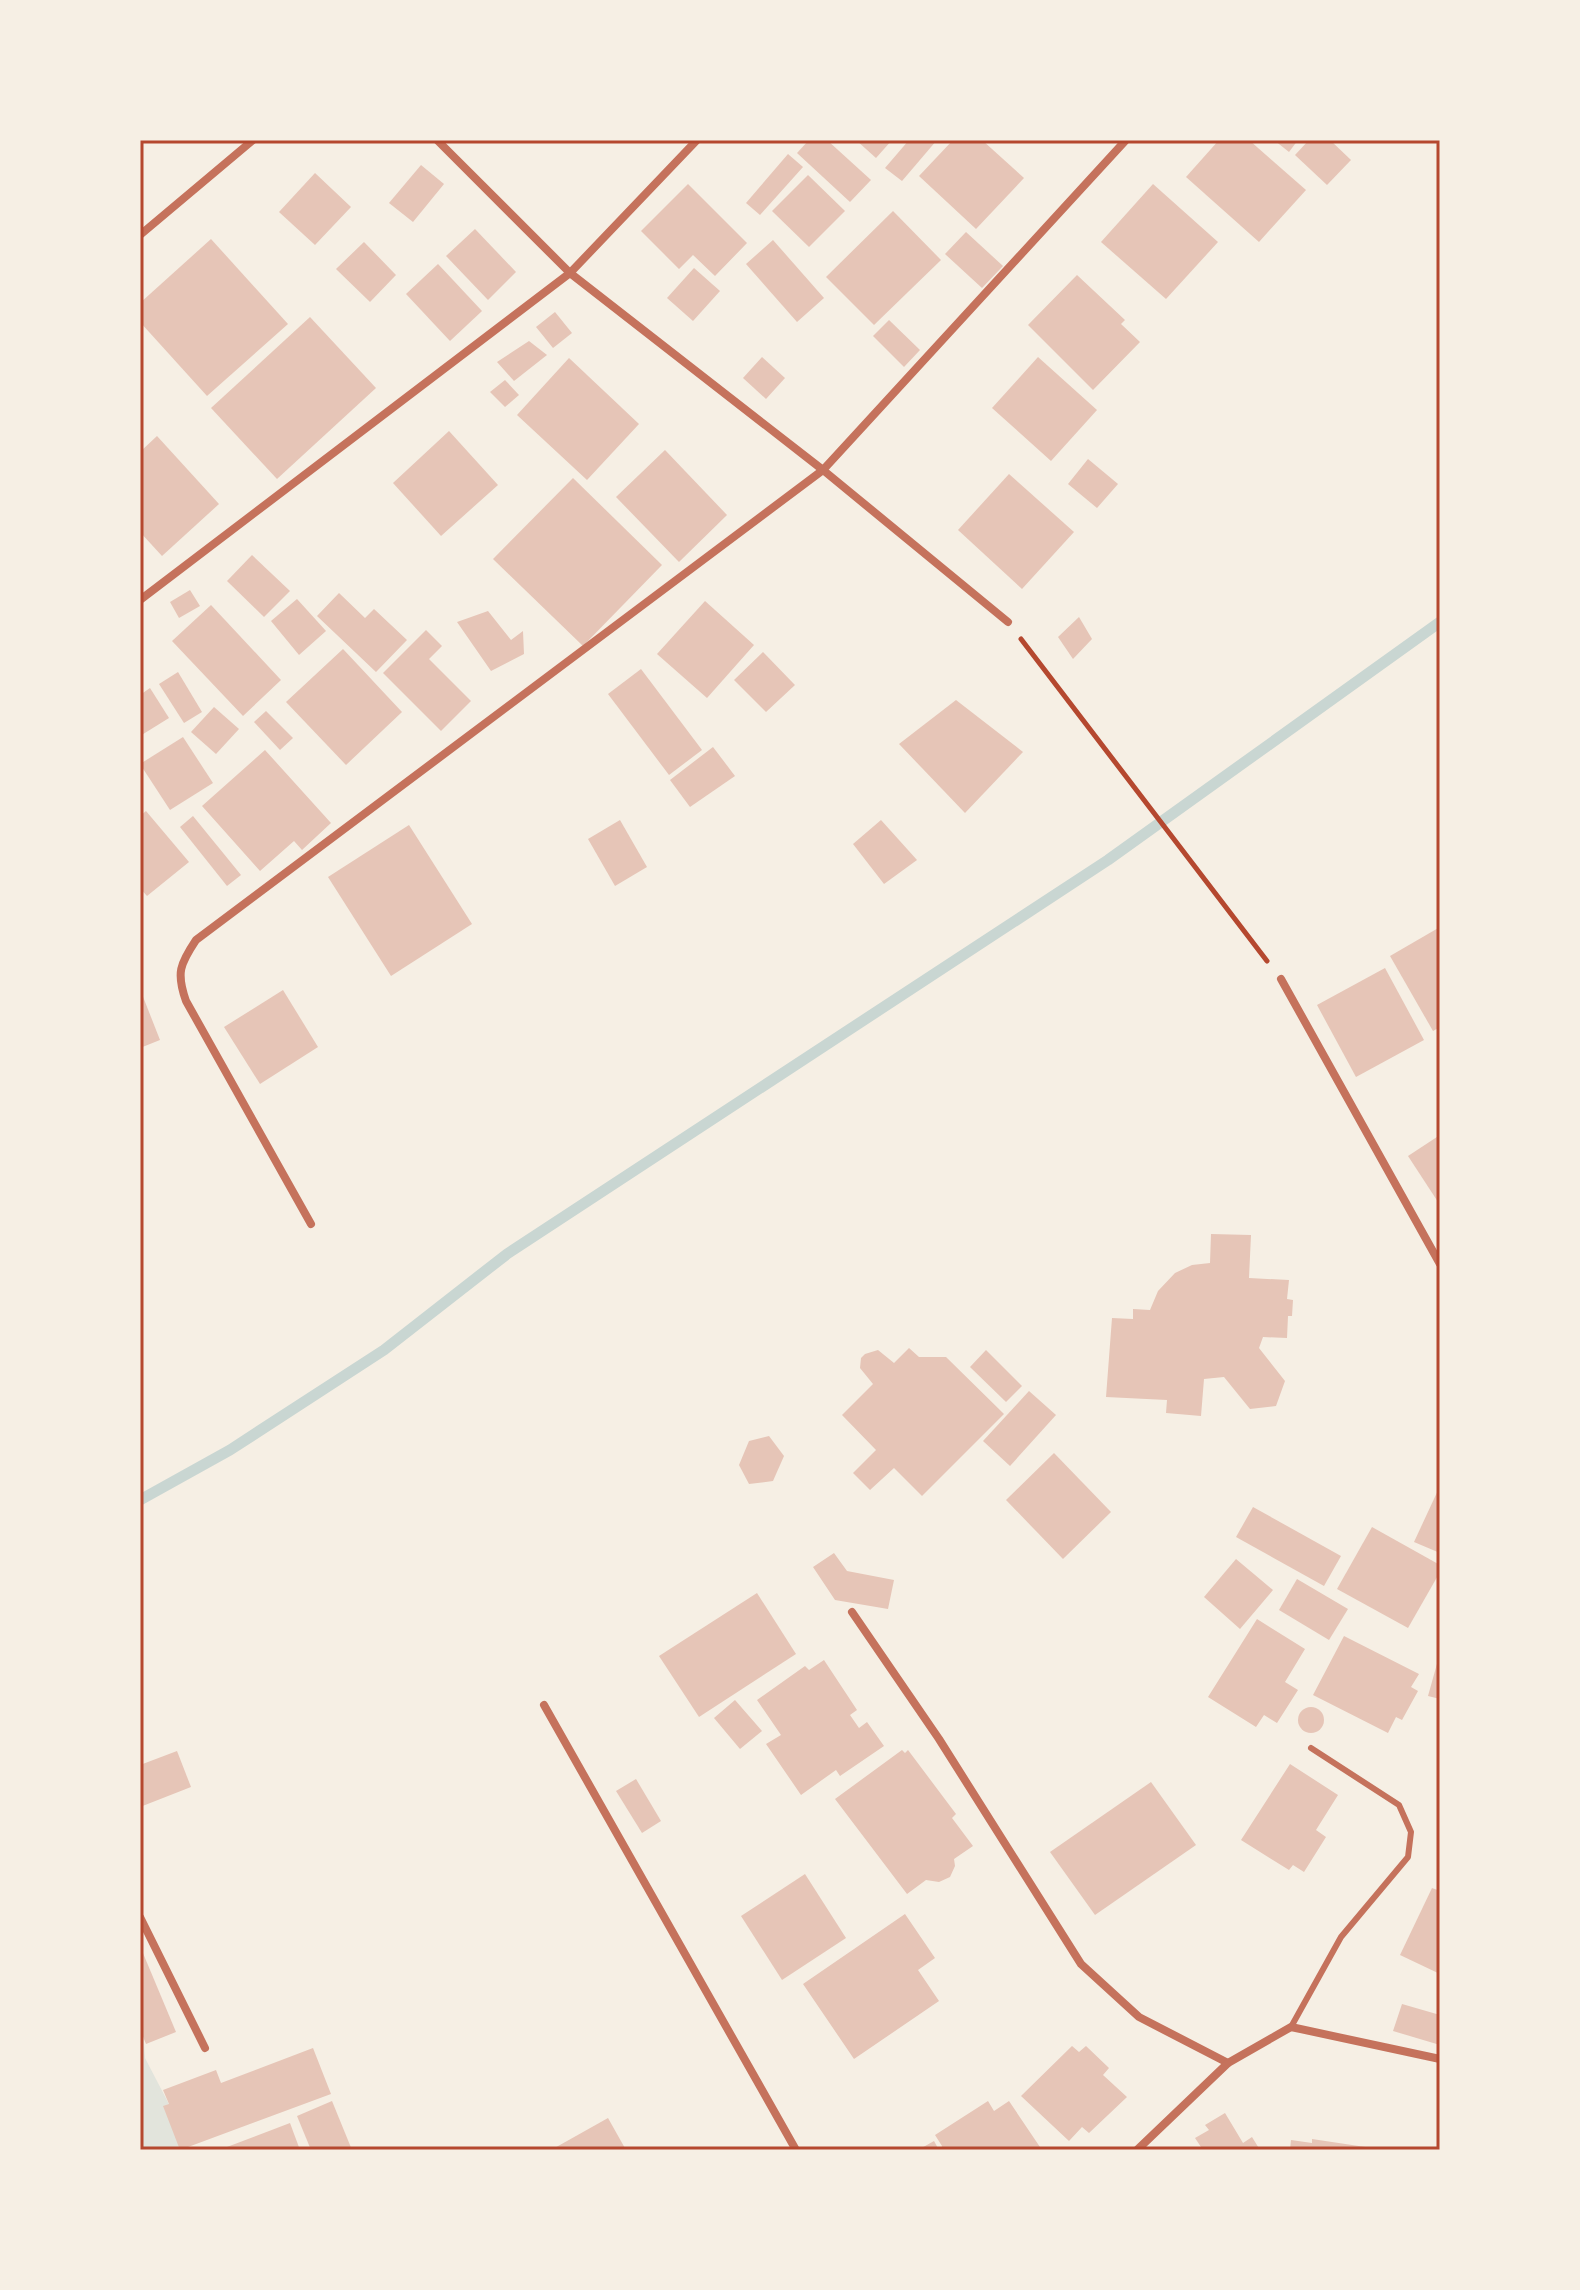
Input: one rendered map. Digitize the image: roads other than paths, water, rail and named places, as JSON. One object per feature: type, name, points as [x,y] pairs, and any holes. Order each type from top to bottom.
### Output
[{"type":"street","points":[[140,235],[253,140]]},
{"type":"street","points":[[437,140],[570,273],[823,470],[1008,622]]},
{"type":"street","points":[[140,600],[570,273],[697,140]]},
{"type":"street","points":[[311,1224],[186,1001],[179,982],[182,961],[196,940],[823,470],[1126,140]]},
{"type":"street","points":[[1281,979],[1440,1264]]},
{"type":"street","points":[[852,1612],[939,1739],[1081,1964],[1139,2017],[1228,2063]]},
{"type":"street","points":[[544,1705],[796,2150]]},
{"type":"street","points":[[140,1917],[205,2048]]},
{"type":"street","points":[[1137,2150],[1228,2063],[1291,2027],[1440,2059]]},
{"type":"lane","points":[[1291,2027],[1341,1937],[1408,1857],[1411,1832],[1399,1805],[1311,1748]]},
{"type":"waterway","points":[[140,1500],[230,1450],[384,1350],[507,1254],[1108,860],[1440,622]]}]
